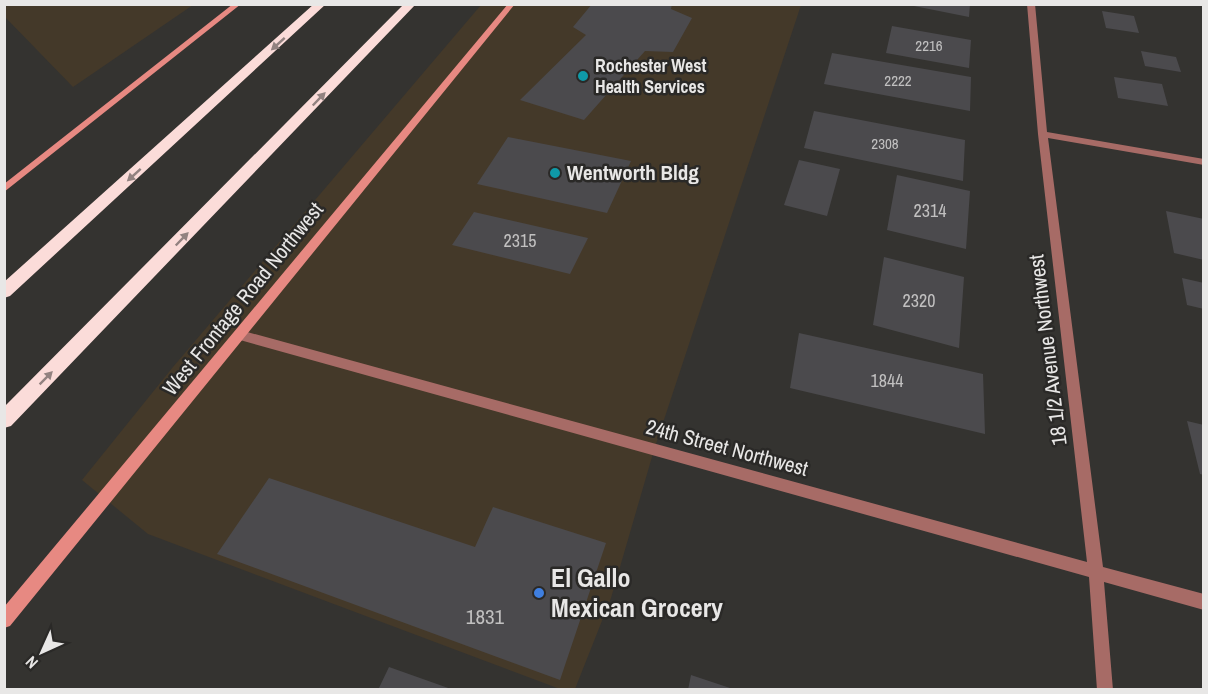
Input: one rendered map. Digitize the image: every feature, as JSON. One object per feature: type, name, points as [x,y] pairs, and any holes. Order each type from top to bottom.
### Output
[{"type":"highway","points":[[4,292],[321,4]]},
{"type":"highway","points":[[4,420],[411,4]]},
{"type":"street","points":[[4,189],[238,4]]},
{"type":"street","name":"West Frontage Road Northwest","points":[[4,620],[512,4]]},
{"type":"street","name":"18 1/2 Avenue Northwest","points":[[1031,4],[1043,134],[1096,572],[1106,690]]},
{"type":"street","points":[[1043,134],[1203,162]]},
{"type":"street","name":"24th Street Northwest","points":[[240,335],[1203,602]]},
{"type":"shaded area","points":[[5,4],[193,5],[73,87],[5,17]]},
{"type":"shaded area","points":[[481,5],[801,5],[654,450],[611,598],[575,689],[560,689],[148,534],[82,480],[173,367]]},
{"type":"building","name":"Rochester West Health Services","points":[[592,4],[672,4],[671,9],[692,18],[673,52],[645,51],[584,120],[520,100],[586,35],[573,27]]},
{"type":"building","points":[[904,4],[970,4],[969,17]]},
{"type":"building","points":[[1102,11],[1134,16],[1139,33],[1106,28]]},
{"type":"building","points":[[892,26],[971,40],[969,68],[886,53]]},
{"type":"building","points":[[1141,51],[1176,57],[1181,72],[1145,66]]},
{"type":"building","points":[[832,53],[971,77],[970,111],[824,84]]},
{"type":"building","points":[[1114,77],[1162,84],[1168,106],[1118,98]]},
{"type":"building","points":[[814,111],[965,140],[963,181],[804,148]]},
{"type":"building","name":"Wentworth Bldg","points":[[508,137],[631,161],[607,213],[477,184]]},
{"type":"building","points":[[799,160],[840,169],[827,216],[784,205]]},
{"type":"building","points":[[897,175],[970,191],[966,249],[887,230]]},
{"type":"building","points":[[1166,211],[1204,219],[1204,260],[1174,253]]},
{"type":"building","points":[[474,212],[588,238],[570,274],[452,245]]},
{"type":"building","points":[[884,257],[964,277],[959,348],[873,325]]},
{"type":"building","points":[[1182,278],[1204,283],[1204,309],[1187,305]]},
{"type":"building","points":[[799,333],[983,374],[985,434],[790,388]]},
{"type":"building","points":[[1187,421],[1204,425],[1204,475],[1200,474]]},
{"type":"building","points":[[269,478],[475,547],[493,507],[606,543],[560,680],[217,554]]},
{"type":"building","points":[[389,667],[451,689],[451,690],[378,690]]},
{"type":"building","points":[[691,675],[733,689],[733,690],[688,690]]},
{"type":"place","name":"Rochester West Health Services","points":[[583,76]]},
{"type":"place","name":"Wentworth Bldg","points":[[555,173]]},
{"type":"place","name":"El Gallo Mexican Grocery","points":[[539,593]]}]
